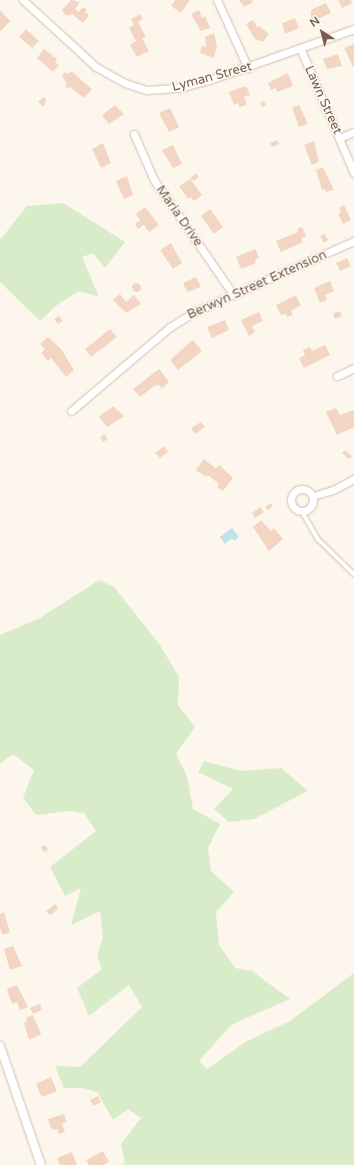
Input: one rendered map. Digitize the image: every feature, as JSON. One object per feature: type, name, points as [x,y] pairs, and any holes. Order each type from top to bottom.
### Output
[{"type":"street","name":"Lyman Street","points":[[23,0],[96,67],[118,80],[140,88],[158,90],[180,88],[248,68],[354,30]]},
{"type":"street","points":[[217,0],[248,68]]},
{"type":"street","name":"Lawn Street","points":[[301,50],[354,173]]},
{"type":"street","points":[[339,138],[354,132]]},
{"type":"street","name":"Maria Drive","points":[[134,134],[158,186],[233,294]]},
{"type":"street","name":"Berwyn Street Extension","points":[[71,411],[170,327],[192,313],[354,241]]},
{"type":"street","points":[[337,376],[354,368]]},
{"type":"street","points":[[313,496],[333,490],[354,479]]},
{"type":"street","points":[[302,488],[313,496],[312,507],[302,511],[292,505],[293,494],[302,488]]},
{"type":"street","points":[[0,1046],[41,1165]]},
{"type":"lane","points":[[302,511],[318,539],[354,574]]},
{"type":"green space","points":[[63,203],[125,242],[105,268],[93,253],[82,257],[99,297],[79,291],[57,305],[40,321],[0,282],[0,240],[27,206]]},
{"type":"green space","points":[[99,580],[114,587],[160,645],[179,677],[178,705],[195,727],[176,754],[187,776],[193,809],[220,824],[208,848],[211,871],[234,892],[216,912],[219,945],[235,968],[252,971],[290,999],[231,1025],[199,1061],[207,1069],[247,1041],[290,1021],[354,973],[354,1165],[120,1165],[125,1163],[121,1144],[141,1118],[128,1109],[113,1120],[97,1092],[81,1088],[64,1088],[55,1066],[80,1067],[142,1007],[129,985],[89,1016],[77,988],[102,969],[97,955],[103,937],[100,911],[71,925],[81,888],[65,896],[50,867],[96,831],[84,813],[70,811],[36,815],[23,798],[34,770],[13,754],[0,764],[0,635],[40,618]]},
{"type":"green space","points":[[204,761],[242,771],[281,768],[308,791],[254,819],[229,822],[214,809],[233,789],[198,772]]},
{"type":"water","points":[[232,528],[239,537],[234,541],[232,538],[225,544],[220,537]]},
{"type":"building","points":[[71,0],[80,2],[75,9],[79,12],[83,7],[87,10],[85,12],[89,15],[83,23],[72,14],[66,16],[62,10]]},
{"type":"building","points":[[175,0],[190,0],[181,13],[171,6]]},
{"type":"building","points":[[239,0],[252,0],[253,2],[244,7]]},
{"type":"building","points":[[338,0],[351,0],[352,3],[342,8]]},
{"type":"building","points":[[326,3],[331,13],[320,18],[311,18],[311,10]]},
{"type":"building","points":[[0,10],[10,21],[1,31],[0,30]]},
{"type":"building","points":[[199,10],[202,18],[205,16],[210,28],[201,31],[191,14]]},
{"type":"building","points":[[140,14],[143,19],[138,22],[146,37],[142,38],[149,51],[137,57],[130,45],[136,41],[129,28],[134,25],[131,19]]},
{"type":"building","points":[[295,18],[299,28],[285,34],[282,23]]},
{"type":"building","points":[[253,20],[258,28],[259,26],[269,34],[263,42],[255,39],[246,24]]},
{"type":"building","points":[[26,29],[39,41],[32,48],[19,37]]},
{"type":"building","points":[[214,33],[217,46],[214,58],[200,53],[202,46],[206,47],[205,37]]},
{"type":"building","points":[[354,44],[354,67],[353,67],[344,48]]},
{"type":"building","points":[[44,49],[57,59],[55,62],[59,65],[53,72],[37,58]]},
{"type":"building","points":[[338,54],[342,66],[327,69],[323,59]]},
{"type":"building","points":[[71,71],[92,89],[84,98],[70,87],[68,89],[65,86],[67,84],[62,76],[65,72],[68,74]]},
{"type":"building","points":[[288,73],[293,86],[277,92],[276,88],[271,90],[268,83]]},
{"type":"building","points":[[246,86],[250,95],[244,97],[247,105],[240,107],[238,103],[234,105],[229,92]]},
{"type":"building","points":[[43,97],[46,99],[44,107],[38,102]]},
{"type":"building","points":[[264,101],[266,105],[262,107],[260,102]]},
{"type":"building","points":[[115,105],[124,114],[109,124],[102,115]]},
{"type":"building","points":[[299,105],[308,124],[299,127],[292,108]]},
{"type":"building","points":[[170,108],[179,127],[169,132],[159,113]]},
{"type":"building","points":[[277,140],[279,144],[272,147],[270,143]]},
{"type":"building","points":[[314,141],[319,162],[312,165],[304,145]]},
{"type":"building","points":[[103,143],[111,163],[101,168],[92,149]]},
{"type":"building","points":[[173,145],[182,164],[173,168],[162,150]]},
{"type":"building","points":[[323,167],[334,190],[326,192],[325,189],[322,190],[316,170]]},
{"type":"building","points":[[196,173],[199,177],[193,181],[190,178]]},
{"type":"building","points":[[127,176],[133,195],[124,199],[116,181]]},
{"type":"building","points":[[190,179],[202,195],[194,201],[191,197],[188,199],[179,186]]},
{"type":"building","points":[[344,205],[351,220],[343,224],[338,214],[341,212],[339,208]]},
{"type":"building","points":[[145,207],[159,225],[149,232],[144,225],[138,229],[135,224],[140,220],[136,214]]},
{"type":"building","points":[[210,209],[223,227],[214,234],[201,216]]},
{"type":"building","points":[[302,227],[306,236],[301,238],[303,242],[281,252],[276,241],[298,232],[297,229]]},
{"type":"building","points":[[325,234],[328,240],[324,243],[320,236]]},
{"type":"building","points":[[171,243],[182,263],[173,269],[160,250]]},
{"type":"building","points":[[255,249],[259,258],[255,260],[256,263],[241,269],[236,257]]},
{"type":"building","points":[[347,258],[351,266],[340,271],[336,263]]},
{"type":"building","points":[[196,277],[201,287],[187,292],[183,283]]},
{"type":"building","points":[[330,281],[334,291],[325,295],[327,300],[320,303],[314,288]]},
{"type":"building","points":[[134,283],[138,283],[140,287],[138,291],[134,291],[132,289],[132,285]]},
{"type":"building","points":[[120,294],[126,302],[134,295],[141,304],[126,313],[113,300]]},
{"type":"building","points":[[296,295],[301,306],[291,310],[293,315],[287,317],[285,314],[281,315],[276,305]]},
{"type":"building","points":[[340,311],[342,316],[335,319],[333,314]]},
{"type":"building","points":[[259,312],[263,321],[252,326],[255,332],[249,336],[241,320]]},
{"type":"building","points":[[59,316],[63,321],[58,324],[54,319]]},
{"type":"building","points":[[225,320],[229,330],[212,338],[207,327]]},
{"type":"building","points":[[110,329],[117,337],[91,357],[85,349]]},
{"type":"building","points":[[48,337],[61,349],[74,370],[66,377],[51,358],[48,361],[41,353],[45,349],[40,344]]},
{"type":"building","points":[[193,340],[202,351],[178,370],[170,360]]},
{"type":"building","points":[[325,345],[330,355],[304,368],[299,358],[305,355],[303,350],[310,347],[312,351]]},
{"type":"building","points":[[159,369],[169,382],[162,388],[159,385],[154,386],[140,397],[133,389]]},
{"type":"building","points":[[113,406],[124,416],[107,427],[99,417]]},
{"type":"building","points":[[336,408],[340,415],[354,410],[354,427],[337,435],[326,412]]},
{"type":"building","points":[[201,422],[205,427],[195,434],[191,428]]},
{"type":"building","points":[[104,434],[108,439],[103,442],[100,438]]},
{"type":"building","points":[[164,446],[168,452],[160,458],[155,453]]},
{"type":"building","points":[[345,450],[352,456],[349,459],[342,453]]},
{"type":"building","points":[[204,459],[216,469],[219,465],[233,478],[223,491],[217,487],[219,484],[208,475],[206,477],[196,470]]},
{"type":"building","points":[[271,503],[273,506],[268,510],[265,507]]},
{"type":"building","points":[[260,507],[264,512],[255,518],[252,513]]},
{"type":"building","points":[[261,520],[271,531],[274,528],[283,539],[269,551],[253,527]]},
{"type":"building","points":[[45,845],[48,850],[44,852],[41,847]]},
{"type":"building","points":[[55,904],[58,909],[50,915],[46,911]]},
{"type":"building","points":[[4,912],[10,932],[3,935],[0,928],[0,914]]},
{"type":"building","points":[[13,946],[22,966],[10,970],[4,949]]},
{"type":"building","points":[[17,985],[28,1007],[20,1010],[17,1002],[13,1004],[7,989]]},
{"type":"building","points":[[40,1004],[42,1010],[33,1014],[30,1008]]},
{"type":"building","points":[[33,1015],[41,1034],[29,1040],[24,1023],[27,1021],[26,1018]]},
{"type":"building","points":[[51,1077],[57,1091],[42,1097],[36,1084]]},
{"type":"building","points":[[98,1096],[101,1102],[94,1106],[90,1100]]},
{"type":"building","points":[[64,1114],[66,1122],[62,1124],[65,1132],[59,1134],[57,1129],[53,1130],[50,1126],[48,1119]]},
{"type":"building","points":[[103,1151],[109,1162],[103,1165],[89,1165],[86,1160]]},
{"type":"building","points":[[72,1152],[77,1165],[60,1165],[57,1158]]}]
